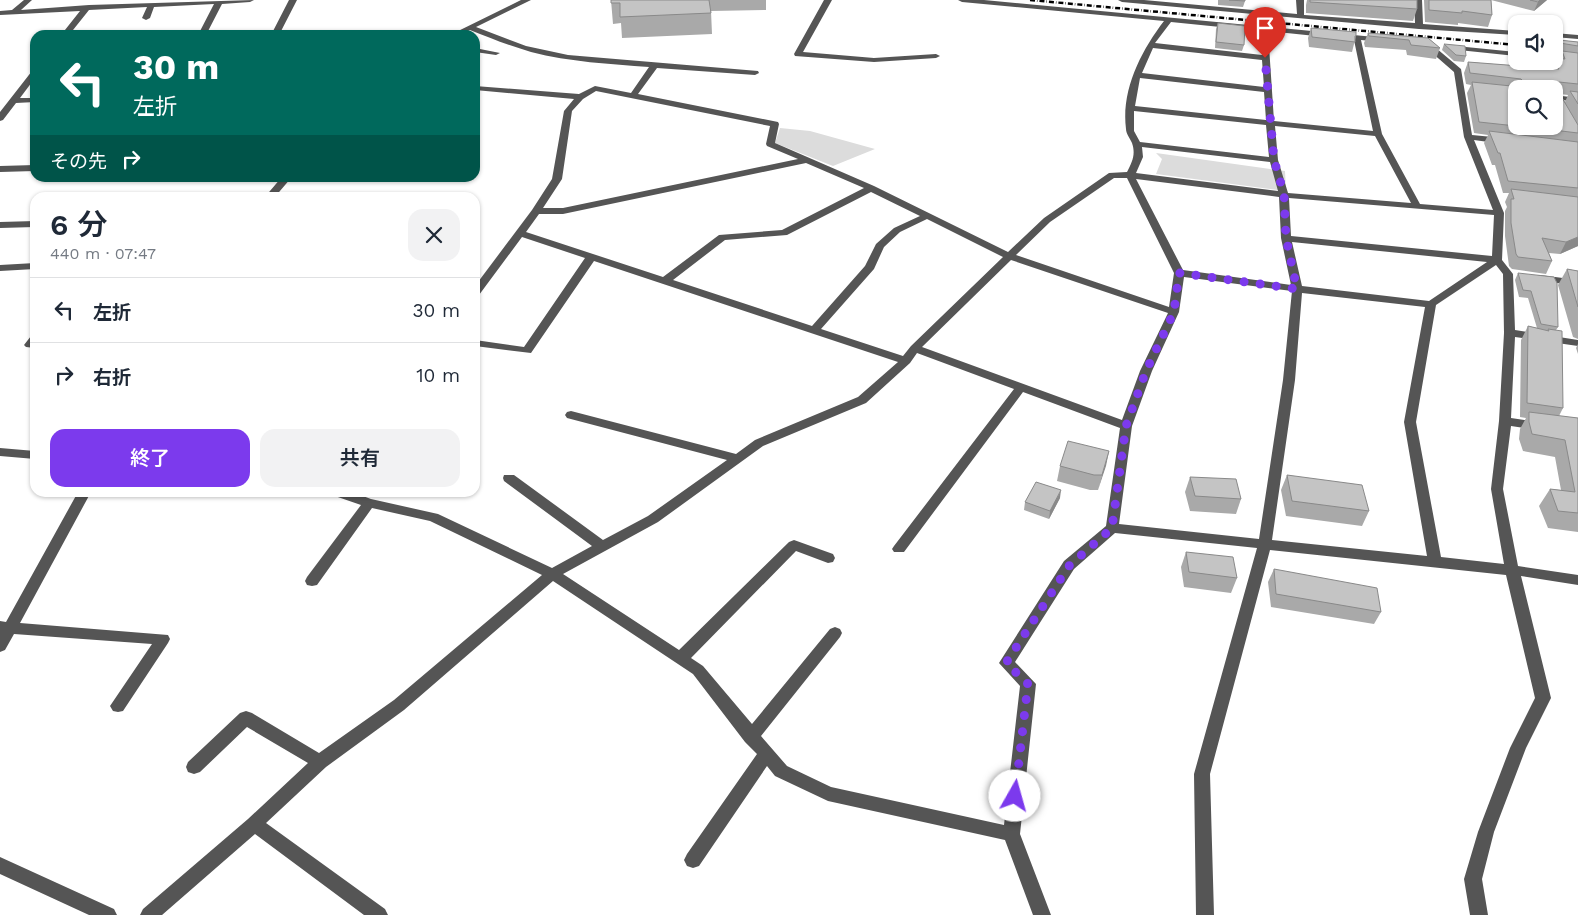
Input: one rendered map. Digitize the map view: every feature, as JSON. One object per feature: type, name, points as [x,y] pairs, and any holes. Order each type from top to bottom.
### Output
[{"type":"street","points":[[13,13],[28,0]]},
{"type":"street","points":[[69,30],[86,9],[98,0]]},
{"type":"street","points":[[0,13],[250,0]]},
{"type":"street","points":[[278,30],[293,0]]},
{"type":"street","points":[[465,30],[527,0]]},
{"type":"street","points":[[828,0],[798,54],[874,60],[936,56]]},
{"type":"street","points":[[962,0],[1392,41]]},
{"type":"street","points":[[1122,0],[1176,2],[1301,17],[1508,33]]},
{"type":"street","points":[[1300,0],[1301,17]]},
{"type":"street","points":[[1418,0],[1419,27]]},
{"type":"street","points":[[205,30],[219,2]]},
{"type":"street","points":[[146,18],[151,6]]},
{"type":"street","points":[[1130,175],[1139,157],[1137,144],[1130,132],[1130,108],[1137,75],[1150,45],[1169,20]]},
{"type":"street","points":[[470,28],[476,30]]},
{"type":"street","points":[[1205,915],[1202,774],[1265,544],[1289,380],[1297,289],[1286,238],[1284,194],[1274,160],[1264,29]]},
{"type":"street","points":[[480,31],[542,52],[578,58],[655,65],[721,68],[755,73]]},
{"type":"street","points":[[1563,36],[1578,37]]},
{"type":"street","points":[[1357,37],[1378,134],[1417,206]]},
{"type":"street","points":[[1497,260],[1499,213],[1497,196],[1468,137],[1458,70],[1423,44],[1508,53]]},
{"type":"street","points":[[1150,45],[1265,58]]},
{"type":"street","points":[[480,51],[496,53]]},
{"type":"street","points":[[634,95],[655,65]]},
{"type":"street","points":[[1137,75],[1268,90]]},
{"type":"street","points":[[0,118],[30,79]]},
{"type":"street","points":[[480,88],[580,97]]},
{"type":"street","points":[[480,286],[536,211],[557,179],[568,111],[580,97],[595,88],[775,124],[770,144],[871,188],[1009,256],[1174,312]]},
{"type":"street","points":[[1461,88],[1470,89]]},
{"type":"street","points":[[0,101],[30,100]]},
{"type":"street","points":[[1563,100],[1578,100]]},
{"type":"street","points":[[1130,108],[1378,134]]},
{"type":"street","points":[[1468,137],[1514,142]]},
{"type":"street","points":[[1137,144],[1274,160]]},
{"type":"street","points":[[536,211],[563,211],[807,160]]},
{"type":"street","points":[[0,169],[30,168]]},
{"type":"street","points":[[149,915],[254,824],[320,762],[399,705],[552,574],[653,519],[759,443],[862,400],[906,361],[915,348],[1048,220],[1112,176],[1130,175],[1284,194],[1499,213]]},
{"type":"street","points":[[1042,915],[1011,834],[1028,684],[1006,663],[1069,566],[1112,528],[1126,426],[1146,371],[1174,312],[1179,273],[1130,175]]},
{"type":"street","points":[[273,192],[282,182]]},
{"type":"street","points":[[665,281],[722,237],[784,232],[871,188]]},
{"type":"street","points":[[814,331],[870,267],[880,246],[897,230],[927,216]]},
{"type":"street","points":[[0,225],[30,224]]},
{"type":"street","points":[[520,233],[906,361]]},
{"type":"street","points":[[1286,238],[1497,260],[1516,275],[1578,283]]},
{"type":"street","points":[[480,344],[527,351],[591,257]]},
{"type":"street","points":[[1179,273],[1431,304],[1497,260]]},
{"type":"street","points":[[0,268],[30,266]]},
{"type":"street","points":[[1479,915],[1473,879],[1486,832],[1518,748],[1543,698],[1512,570],[1497,489],[1505,421],[1510,333],[1516,275]]},
{"type":"street","points":[[1431,304],[1410,422],[1435,562]]},
{"type":"street","points":[[1510,333],[1578,343]]},
{"type":"street","points":[[915,348],[1126,426]]},
{"type":"street","points":[[899,549],[1021,387]]},
{"type":"street","points":[[571,415],[738,458]]},
{"type":"street","points":[[1505,421],[1551,428]]},
{"type":"street","points":[[0,452],[30,455]]},
{"type":"street","points":[[509,478],[603,547]]},
{"type":"street","points":[[0,646],[5,628],[82,497]]},
{"type":"street","points":[[353,497],[433,517],[552,574],[698,670],[751,737],[781,771],[828,794],[1011,834]]},
{"type":"street","points":[[312,581],[369,502]]},
{"type":"street","points":[[1112,528],[1512,570],[1578,580]]},
{"type":"street","points":[[680,658],[794,545],[828,558]]},
{"type":"street","points":[[5,628],[163,639],[118,706]]},
{"type":"street","points":[[751,737],[835,633]]},
{"type":"street","points":[[194,767],[246,718],[320,762]]},
{"type":"street","points":[[693,860],[766,755]]},
{"type":"street","points":[[254,824],[379,915]]},
{"type":"street","points":[[0,865],[108,915]]},
{"type":"shaded area","points":[[780,128],[810,131],[875,149],[833,166],[775,143]]},
{"type":"shaded area","points":[[1156,153],[1285,171],[1286,191],[1156,174],[1162,159]]},
{"type":"building","points":[[611,0],[709,0],[711,13],[620,17],[620,3],[611,3]]},
{"type":"building","points":[[1310,0],[1417,0],[1417,9],[1310,2]]},
{"type":"building","points":[[1429,0],[1491,0],[1492,15],[1462,11],[1462,13],[1429,10]]},
{"type":"building","points":[[1218,23],[1245,26],[1244,45],[1216,42]]},
{"type":"building","points":[[1311,28],[1356,32],[1355,42],[1312,37]]},
{"type":"building","points":[[1368,33],[1428,38],[1440,48],[1411,45],[1409,40],[1369,36]]},
{"type":"building","points":[[1563,40],[1578,42],[1578,46],[1563,44]]},
{"type":"building","points":[[1444,44],[1465,46],[1466,56],[1456,55]]},
{"type":"building","points":[[1563,51],[1578,53],[1578,84],[1563,82],[1563,80],[1522,80],[1470,73],[1468,62],[1508,65],[1508,70],[1563,70],[1563,59],[1565,59]]},
{"type":"building","points":[[1472,82],[1508,86],[1508,125],[1479,122]]},
{"type":"building","points":[[1570,91],[1578,92],[1578,104]]},
{"type":"building","points":[[1563,100],[1578,125],[1578,133],[1563,131]]},
{"type":"building","points":[[1489,131],[1508,133],[1508,135],[1578,142],[1578,188],[1508,181],[1500,153],[1498,153]]},
{"type":"building","points":[[1511,189],[1578,197],[1578,237],[1566,242],[1542,238],[1552,261],[1518,257],[1516,254],[1511,223],[1511,199],[1514,199]]},
{"type":"building","points":[[1567,269],[1578,271],[1578,307]]},
{"type":"building","points":[[1518,273],[1554,277],[1557,283],[1558,327],[1541,324],[1531,291],[1523,290]]},
{"type":"building","points":[[1528,326],[1549,331],[1548,329],[1562,331],[1563,408],[1527,403]]},
{"type":"building","points":[[1529,412],[1578,418],[1578,513],[1558,511],[1550,489],[1575,492],[1565,440],[1532,434]]},
{"type":"building","points":[[1068,441],[1109,451],[1102,475],[1094,475],[1060,466]]},
{"type":"building","points":[[1287,475],[1362,485],[1369,511],[1292,501]]},
{"type":"building","points":[[1190,477],[1236,479],[1241,499],[1195,496]]},
{"type":"building","points":[[1036,482],[1061,490],[1050,511],[1025,502]]},
{"type":"building","points":[[1186,552],[1233,557],[1237,578],[1189,572]]},
{"type":"building","points":[[1274,569],[1377,588],[1381,612],[1276,594]]},
{"type":"railway","points":[[1030,0],[1508,44]]},
{"type":"route","points":[[1015,796],[1028,684],[1006,663],[1069,566],[1112,528],[1126,426],[1146,371],[1174,312],[1179,273],[1297,289],[1286,238],[1284,194],[1274,160],[1265,58]]}]
